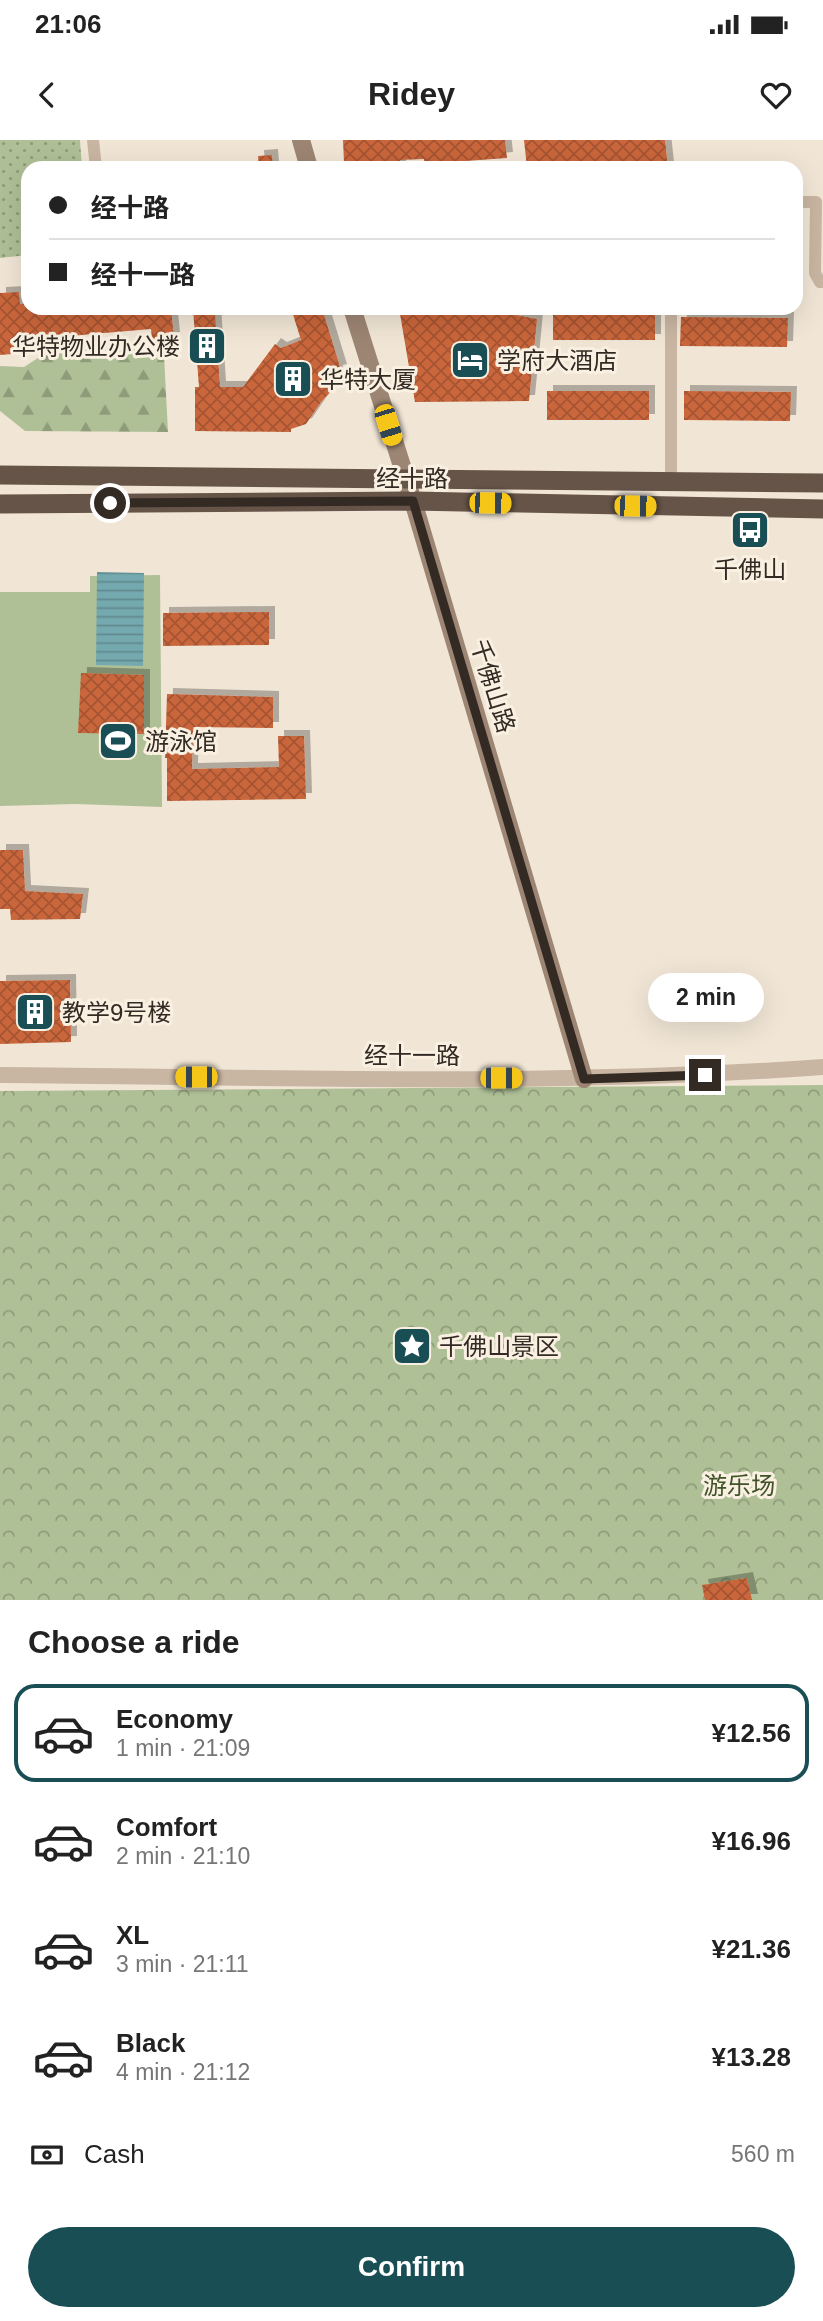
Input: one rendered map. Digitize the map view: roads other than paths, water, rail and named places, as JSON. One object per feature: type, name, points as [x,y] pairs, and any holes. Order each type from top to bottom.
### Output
[{"type":"highway","name":"经十路","points":[[0,475],[823,483]]},
{"type":"highway","name":"经十路","points":[[0,504],[413,501],[823,509]]},
{"type":"main road","points":[[301,140],[307,161]]},
{"type":"main road","name":"千佛山路","points":[[354,315],[413,501],[584,1079]]},
{"type":"street","points":[[93,140],[95,161]]},
{"type":"street","points":[[803,202],[816,202],[815,272],[820,282],[823,282]]},
{"type":"street","points":[[671,315],[671,481]]},
{"type":"street","name":"经十一路","points":[[0,1075],[584,1079],[823,1067]]},
{"type":"water","points":[[97,572],[144,573],[143,666],[96,665]]},
{"type":"place","name":"华特物业办公楼","points":[[207,346]]},
{"type":"place","name":"学府大酒店","points":[[470,360]]},
{"type":"place","name":"华特大厦","points":[[293,379]]},
{"type":"place","name":"千佛山","points":[[750,530]]},
{"type":"place","name":"游泳馆","points":[[118,741]]},
{"type":"place","name":"教学9号楼","points":[[35,1012]]},
{"type":"place","name":"千佛山景区","points":[[412,1346]]},
{"type":"park label","name":"游乐场","points":[[739,1485]]}]
